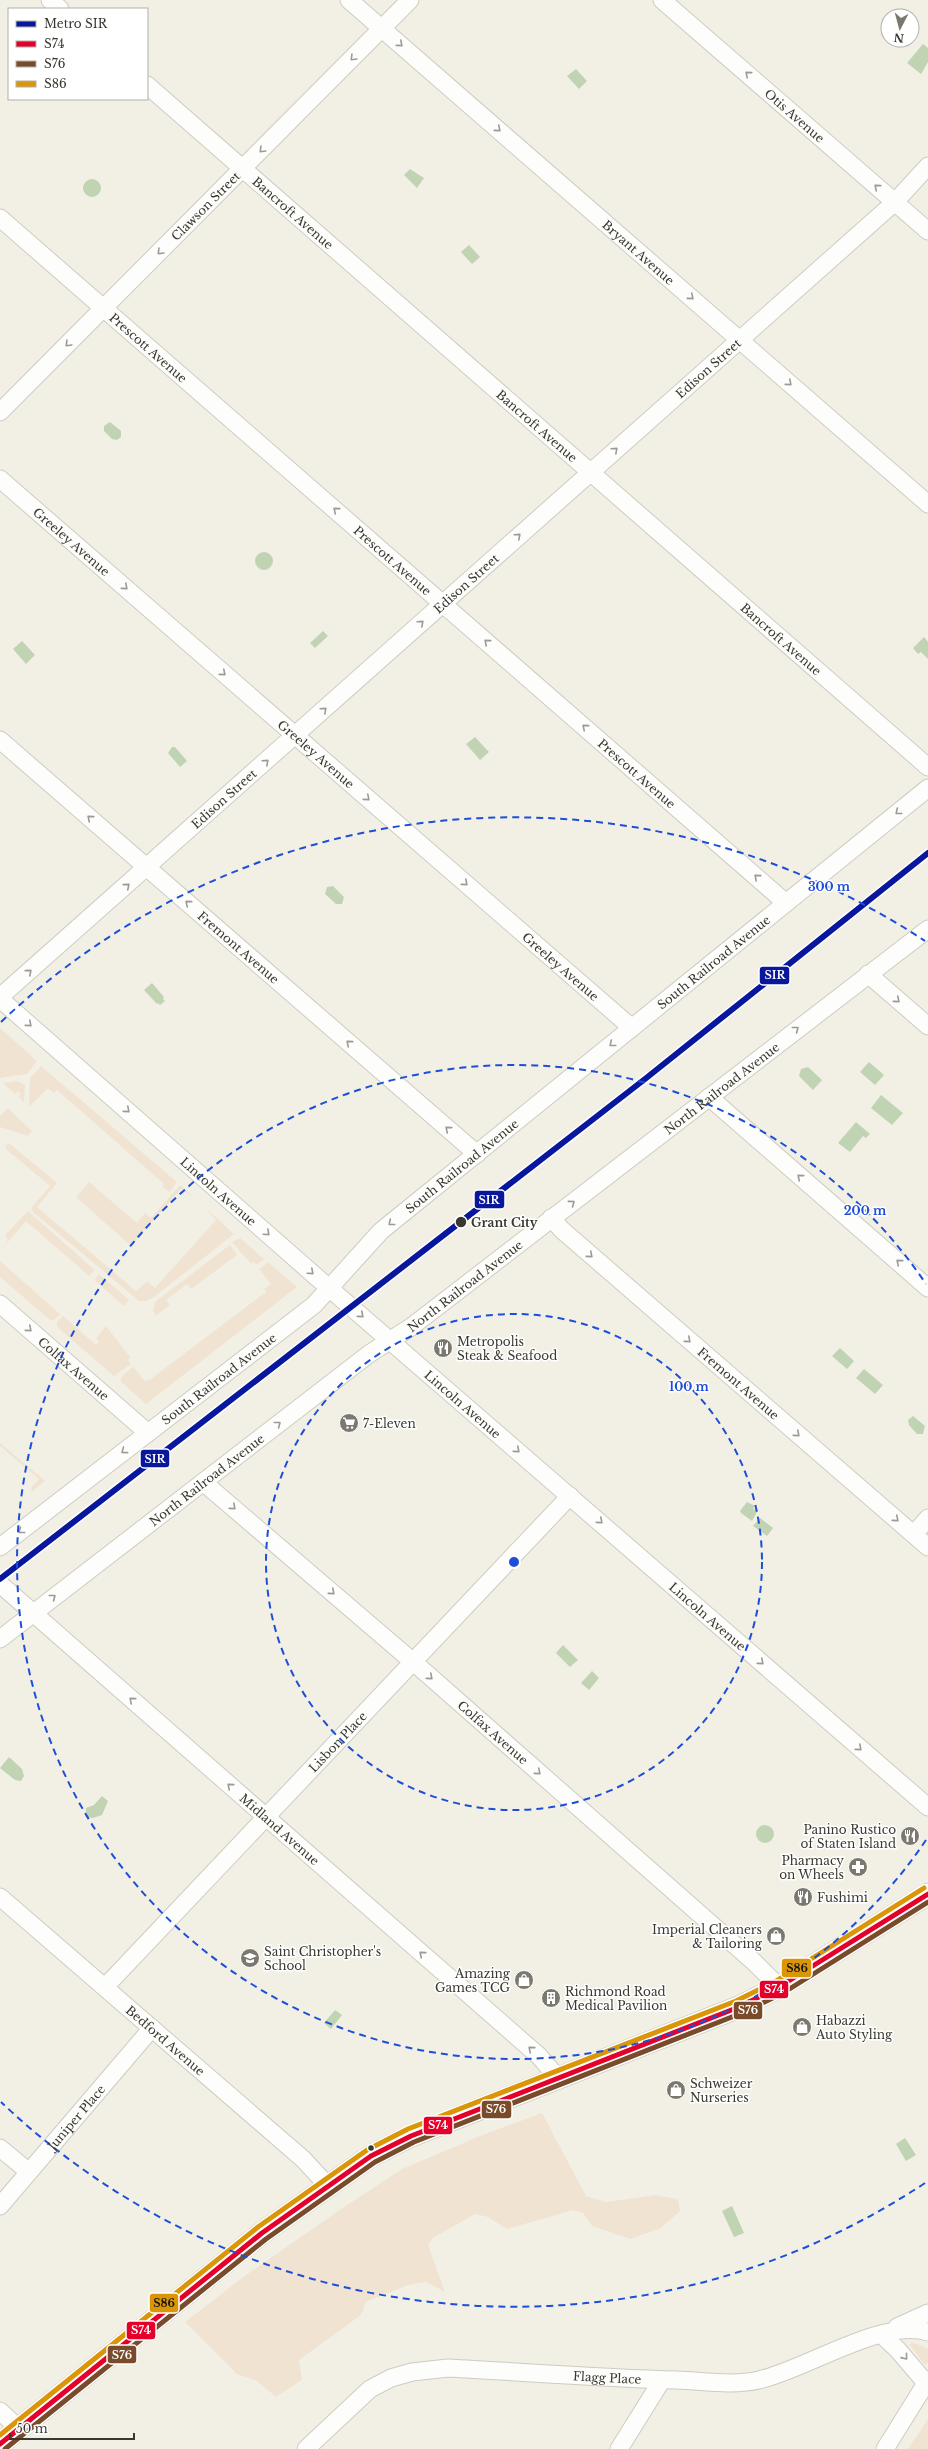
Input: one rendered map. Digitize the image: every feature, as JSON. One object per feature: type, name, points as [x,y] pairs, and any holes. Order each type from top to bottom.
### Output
[{"type":"main road","points":[[0,2444],[262,2233],[371,2156],[398,2142],[557,2077],[713,2019],[779,1987],[928,1894]]},
{"type":"street","points":[[50,0],[59,8]]},
{"type":"street","name":"Bryant Avenue","points":[[349,0],[928,504]]},
{"type":"street","name":"Clawson Street","points":[[0,412],[410,0]]},
{"type":"street","name":"Otis Avenue","points":[[662,0],[928,231]]},
{"type":"street","name":"Bancroft Avenue","points":[[148,86],[592,471],[928,767]]},
{"type":"street","name":"Edison Street","points":[[0,998],[148,868],[739,339],[895,202],[928,166]]},
{"type":"street","name":"Prescott Avenue","points":[[0,218],[786,903]]},
{"type":"street","name":"Greeley Avenue","points":[[0,479],[632,1028]]},
{"type":"street","name":"Fremont Avenue","points":[[0,740],[477,1154]]},
{"type":"street","name":"South Railroad Avenue","points":[[0,1547],[310,1308],[334,1292],[381,1231],[928,788]]},
{"type":"street","name":"North Railroad Avenue","points":[[0,1639],[370,1354],[386,1337],[551,1218],[928,929]]},
{"type":"street","points":[[868,974],[928,1026]]},
{"type":"street","name":"Lincoln Avenue","points":[[0,998],[334,1292],[928,1807]]},
{"type":"street","points":[[709,1097],[928,1288]]},
{"type":"street","name":"Fremont Avenue","points":[[551,1218],[562,1230],[928,1547]]},
{"type":"street","name":"Colfax Avenue","points":[[0,1304],[148,1433]]},
{"type":"street","name":"Colfax Avenue","points":[[203,1482],[412,1661],[753,1961],[779,1987]]},
{"type":"street","name":"Lisbon Place","points":[[105,1987],[412,1661],[570,1496]]},
{"type":"street","points":[[914,1534],[928,1518]]},
{"type":"street","name":"Midland Avenue","points":[[0,1584],[540,2056],[557,2077]]},
{"type":"street","name":"Bedford Avenue","points":[[0,1897],[303,2159],[328,2186]]},
{"type":"street","name":"Juniper Place","points":[[0,2206],[152,2028]]},
{"type":"street","points":[[0,2148],[29,2172]]},
{"type":"street","points":[[885,2449],[927,2382],[898,2350],[881,2334],[928,2313]]},
{"type":"street","name":"Flagg Place","points":[[306,2449],[370,2389],[391,2378],[412,2372],[448,2368],[662,2380],[757,2380],[778,2375],[881,2334],[908,2330],[928,2332]]},
{"type":"street","points":[[619,2449],[630,2435],[662,2380]]},
{"type":"street","points":[[0,2411],[18,2428]]},
{"type":"shaded area","points":[[923,44],[928,48],[928,62],[921,74],[907,63]]},
{"type":"shaded area","points":[[576,69],[587,81],[579,89],[567,76]]},
{"type":"shaded area","points":[[410,169],[424,178],[417,188],[404,175]]},
{"type":"shaded area","points":[[92,179],[98,182],[101,188],[98,194],[92,197],[86,194],[83,188],[86,182]]},
{"type":"shaded area","points":[[469,245],[480,257],[472,264],[461,252]]},
{"type":"shaded area","points":[[110,422],[121,431],[121,437],[117,440],[112,439],[104,431],[104,426]]},
{"type":"shaded area","points":[[264,552],[270,555],[273,561],[270,567],[264,570],[258,567],[255,561],[258,555]]},
{"type":"shaded area","points":[[323,631],[328,636],[315,648],[310,643]]},
{"type":"shaded area","points":[[924,637],[928,642],[928,659],[921,652],[918,654],[913,648]]},
{"type":"shaded area","points":[[22,641],[35,655],[26,664],[13,649]]},
{"type":"shaded area","points":[[475,737],[489,752],[480,760],[466,744]]},
{"type":"shaded area","points":[[172,747],[175,747],[187,761],[180,767],[168,753]]},
{"type":"shaded area","points":[[333,886],[344,897],[342,904],[336,904],[325,894],[327,887]]},
{"type":"shaded area","points":[[152,983],[164,997],[163,999],[165,1001],[160,1005],[158,1003],[157,1004],[144,990]]},
{"type":"shaded area","points":[[0,1028],[37,1061],[27,1074],[0,1078]]},
{"type":"shaded area","points":[[869,1062],[884,1075],[875,1085],[860,1072]]},
{"type":"shaded area","points":[[41,1066],[177,1182],[169,1192],[162,1186],[164,1184],[57,1090],[54,1093],[48,1088],[29,1107],[30,1078]]},
{"type":"shaded area","points":[[808,1067],[822,1080],[813,1090],[799,1076],[801,1069]]},
{"type":"shaded area","points":[[18,1081],[25,1085],[24,1102],[18,1096],[21,1094],[18,1091],[15,1094],[3,1083]]},
{"type":"shaded area","points":[[881,1095],[903,1113],[892,1125],[871,1108]]},
{"type":"shaded area","points":[[8,1108],[32,1131],[28,1136],[0,1127],[0,1116]]},
{"type":"shaded area","points":[[856,1122],[870,1134],[866,1138],[863,1136],[850,1152],[838,1143]]},
{"type":"shaded area","points":[[10,1144],[57,1183],[37,1207],[136,1291],[147,1281],[155,1288],[216,1220],[205,1207],[234,1234],[154,1297],[146,1301],[139,1301],[33,1212],[31,1208],[50,1186],[7,1150],[5,1145]]},
{"type":"shaded area","points":[[89,1182],[137,1223],[145,1213],[151,1218],[180,1185],[195,1198],[181,1189],[131,1246],[76,1197]]},
{"type":"shaded area","points":[[28,1211],[95,1270],[89,1276],[26,1221],[0,1251],[8,1240],[5,1235]]},
{"type":"shaded area","points":[[240,1238],[264,1259],[256,1265],[254,1262],[251,1264],[232,1242]]},
{"type":"shaded area","points":[[230,1245],[237,1255],[191,1289],[187,1284],[166,1300],[170,1305],[155,1316],[153,1309],[156,1301]]},
{"type":"shaded area","points":[[0,1261],[60,1314],[54,1320],[50,1320],[0,1277]]},
{"type":"shaded area","points":[[268,1262],[297,1287],[146,1404],[120,1381],[124,1374],[133,1367],[145,1381],[152,1378],[266,1292],[264,1289],[271,1284],[259,1269]]},
{"type":"shaded area","points":[[99,1274],[129,1300],[124,1306],[94,1280]]},
{"type":"shaded area","points":[[63,1316],[96,1345],[99,1341],[96,1338],[106,1326],[130,1357],[128,1360],[131,1364],[114,1376],[57,1327],[57,1322]]},
{"type":"shaded area","points":[[840,1348],[854,1361],[847,1369],[832,1356]]},
{"type":"shaded area","points":[[864,1369],[883,1385],[875,1394],[856,1378]]},
{"type":"shaded area","points":[[913,1416],[925,1426],[923,1434],[917,1434],[909,1425],[908,1420]]},
{"type":"shaded area","points":[[0,1443],[45,1481],[31,1492],[32,1487],[39,1479],[0,1446]]},
{"type":"shaded area","points":[[747,1502],[755,1506],[753,1508],[757,1512],[752,1521],[740,1511]]},
{"type":"shaded area","points":[[760,1518],[773,1528],[767,1536],[753,1526]]},
{"type":"shaded area","points":[[563,1645],[578,1660],[570,1667],[556,1653]]},
{"type":"shaded area","points":[[592,1671],[599,1678],[589,1690],[581,1683]]},
{"type":"shaded area","points":[[9,1757],[22,1769],[24,1776],[21,1781],[15,1780],[0,1768]]},
{"type":"shaded area","points":[[102,1796],[108,1801],[102,1815],[93,1818],[88,1817],[86,1808],[94,1805]]},
{"type":"shaded area","points":[[761,1825],[769,1825],[774,1830],[772,1841],[769,1843],[761,1843],[756,1838],[756,1830]]},
{"type":"shaded area","points":[[335,2010],[342,2015],[331,2029],[324,2023]]},
{"type":"shaded area","points":[[542,2113],[586,2196],[606,2202],[656,2195],[678,2199],[680,2211],[661,2228],[630,2239],[592,2226],[583,2213],[573,2210],[507,2229],[488,2217],[475,2214],[433,2238],[428,2245],[445,2292],[426,2282],[408,2285],[366,2302],[361,2315],[299,2360],[302,2380],[276,2397],[257,2381],[237,2374],[185,2322],[246,2275],[402,2169],[480,2136]]},
{"type":"shaded area","points":[[905,2138],[916,2155],[906,2161],[896,2144]]},
{"type":"shaded area","points":[[732,2206],[744,2233],[734,2237],[722,2211]]},
{"type":"shaded area","points":[[912,2342],[928,2349],[928,2363],[924,2364],[910,2345]]},
{"type":"shaded area","points":[[928,2419],[928,2449],[908,2449]]},
{"type":"metro line","name":"SIR","points":[[0,1579],[645,1079],[928,853]]},
{"type":"transit line","name":"S86","points":[[0,2435],[258,2227],[367,2150],[408,2129],[736,2001],[776,1981],[924,1888]]},
{"type":"transit line","name":"S74","points":[[0,2444],[262,2233],[371,2156],[411,2136],[739,2007],[779,1987],[928,1894]]},
{"type":"transit line","name":"S76","points":[[5,2449],[266,2239],[375,2162],[414,2142],[742,2013],[783,1993],[928,1902]]},
{"type":"place","name":"Grant City","points":[[461,1222]]},
{"type":"place","name":"Metropolis Steak & Seafood","points":[[443,1348]]},
{"type":"place","name":"7-Eleven","points":[[349,1423]]},
{"type":"place","name":"Panino Rustico of Staten Island","points":[[910,1836]]},
{"type":"place","name":"Pharmacy on Wheels","points":[[858,1867]]},
{"type":"place","name":"Fushimi","points":[[803,1897]]},
{"type":"place","name":"Imperial Cleaners & Tailoring","points":[[776,1936]]},
{"type":"place","name":"Saint Christopher's School","points":[[250,1958]]},
{"type":"place","name":"Amazing Games TCG","points":[[524,1980]]},
{"type":"place","name":"Richmond Road Medical Pavilion","points":[[551,1998]]},
{"type":"place","name":"Habazzi Auto Styling","points":[[802,2027]]},
{"type":"place","name":"Schweizer Nurseries","points":[[676,2090]]}]
